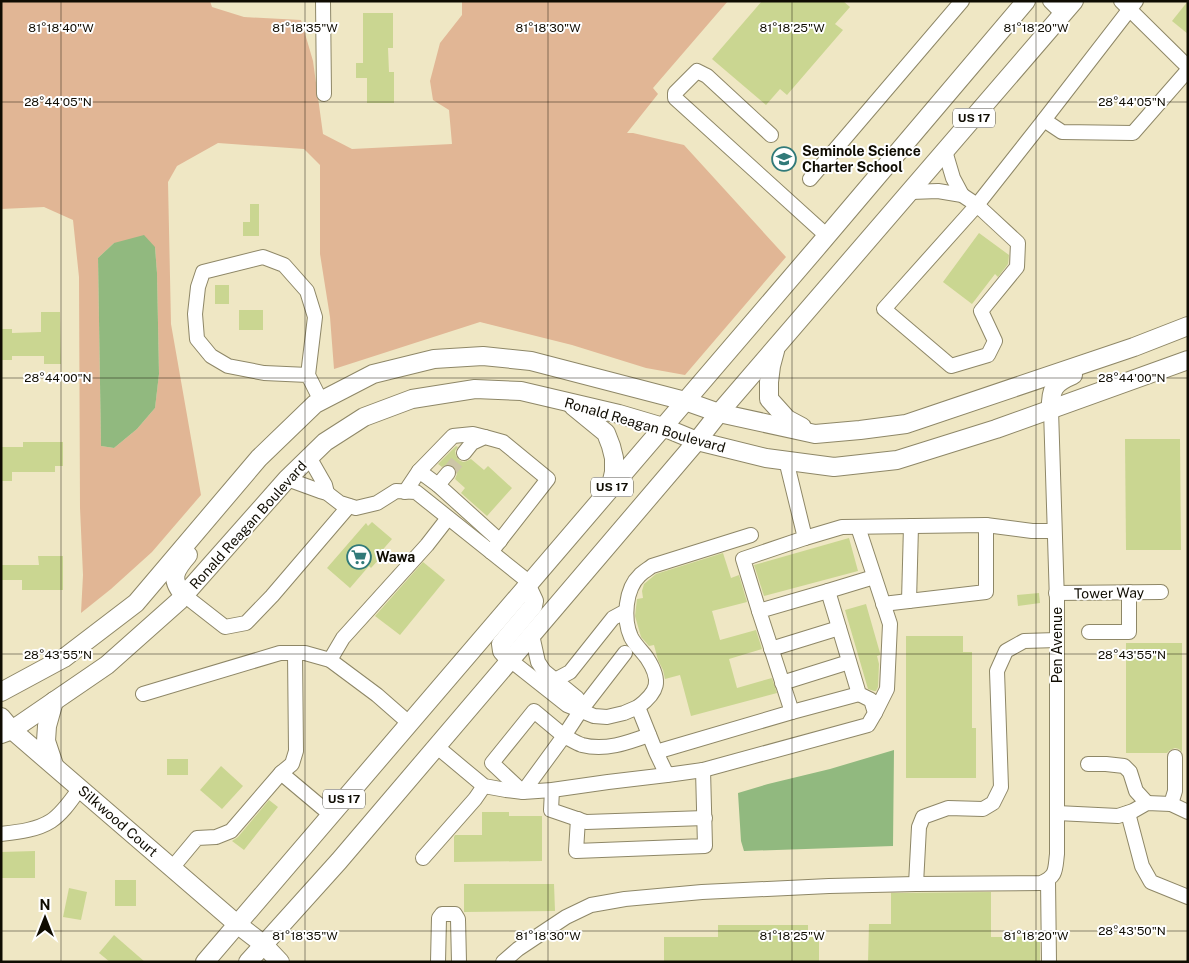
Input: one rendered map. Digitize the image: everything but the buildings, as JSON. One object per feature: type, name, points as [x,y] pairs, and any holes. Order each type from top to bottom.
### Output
[{"type":"main road","name":"US 17","points":[[205,962],[1026,1]]},
{"type":"main road","name":"US 17","points":[[248,962],[339,860],[720,412],[1069,8]]},
{"type":"main road","points":[[1,692],[64,658],[136,603],[259,458],[315,404],[373,374],[434,359],[483,356],[531,361],[685,401],[720,412],[815,434],[906,424],[1134,347],[1188,326]]},
{"type":"main road","points":[[1051,410],[1050,399],[1053,389],[1061,380],[1113,360],[1134,347]]},
{"type":"main road","points":[[776,348],[770,366],[770,399],[787,419],[815,434]]},
{"type":"main road","name":"Ronald Reagan Boulevard","points":[[5,727],[54,701],[106,665],[184,595],[287,479],[325,442],[364,417],[412,399],[476,389],[521,391],[619,414],[663,427],[696,441],[766,458],[834,467],[897,460],[996,430],[1188,360]]},
{"type":"main road","points":[[568,403],[606,433],[614,458],[614,472],[610,489]]},
{"type":"main road","points":[[184,595],[176,584],[175,578],[179,568],[214,522],[227,496]]},
{"type":"main road","points":[[510,660],[502,651],[500,644],[533,606],[534,601],[528,584]]},
{"type":"main road","points":[[54,701],[47,726],[46,741],[54,766]]},
{"type":"main road","name":"Silkwood Court","points":[[5,727],[54,766],[237,924],[263,944],[280,962]]},
{"type":"street","points":[[323,1],[324,94]]},
{"type":"street","points":[[810,179],[962,1]]},
{"type":"street","points":[[1050,1],[1069,8]]},
{"type":"street","points":[[910,192],[938,191],[962,195],[977,205],[1018,242],[1017,267],[981,311],[994,341],[988,355],[950,366],[884,309],[977,205],[1044,120],[1129,4],[1188,69],[1133,133],[1062,132],[1044,120]]},
{"type":"street","points":[[771,135],[707,76],[697,71],[675,94],[675,98],[826,235]]},
{"type":"street","points":[[945,151],[953,178],[962,195]]},
{"type":"street","points":[[308,374],[264,373],[228,366],[211,356],[197,339],[195,314],[198,286],[203,272],[263,257],[284,265],[307,291],[315,317],[308,374],[321,401]]},
{"type":"street","name":"Pen Avenue","points":[[1049,962],[1049,880],[1055,872],[1057,854],[1057,640],[1051,410]]},
{"type":"street","points":[[405,492],[419,471],[453,436],[473,434],[503,442],[548,479],[491,552]]},
{"type":"street","points":[[464,453],[472,443],[485,437]]},
{"type":"street","points":[[309,457],[325,485],[327,493]]},
{"type":"street","points":[[786,460],[806,538]]},
{"type":"street","points":[[419,471],[438,485],[500,540]]},
{"type":"street","points":[[438,485],[448,473]]},
{"type":"street","points":[[287,479],[327,493],[340,503],[356,508],[377,503],[396,491],[416,492],[528,584]]},
{"type":"street","points":[[184,595],[225,627],[246,623],[272,596],[349,506]]},
{"type":"street","points":[[330,660],[343,638],[427,545],[448,518]]},
{"type":"street","points":[[883,604],[986,592],[986,525]]},
{"type":"street","points":[[792,712],[743,559],[842,527],[986,525],[1032,531],[1054,531]]},
{"type":"street","points":[[909,601],[911,526]]},
{"type":"street","points":[[436,746],[484,786],[523,792],[552,790],[703,770],[868,725],[887,689],[890,624],[858,527]]},
{"type":"street","points":[[510,660],[572,708],[594,716],[607,717],[638,707],[649,698],[654,691],[656,683],[654,673],[647,658],[631,638],[627,627],[626,611],[632,585],[639,575],[652,566],[751,534]]},
{"type":"street","points":[[759,610],[874,577]]},
{"type":"street","points":[[828,591],[859,694]]},
{"type":"street","points":[[1089,632],[1129,632],[1129,592]]},
{"type":"street","name":"Tower Way","points":[[1056,593],[1161,592]]},
{"type":"street","points":[[556,680],[570,672],[613,618],[626,611]]},
{"type":"street","points":[[771,649],[839,628]]},
{"type":"street","points":[[532,635],[538,662],[544,671],[580,702],[581,710]]},
{"type":"street","points":[[916,884],[919,827],[923,817],[948,808],[983,809],[993,803],[1001,787],[997,671],[1006,651],[1024,641],[1057,640]]},
{"type":"street","points":[[143,694],[280,653],[305,653],[330,660],[377,695],[409,723]]},
{"type":"street","points":[[172,868],[197,838],[216,837],[230,832],[281,773],[292,764],[296,751],[295,653]]},
{"type":"street","points":[[523,792],[581,710],[625,653]]},
{"type":"street","points":[[782,683],[849,662]]},
{"type":"street","points":[[656,752],[859,694],[871,700],[875,713]]},
{"type":"street","points":[[638,707],[667,775]]},
{"type":"street","points":[[523,792],[492,763],[534,711],[564,736],[581,744],[598,747],[617,746],[649,735]]},
{"type":"street","points":[[1171,804],[1175,791],[1175,757]]},
{"type":"street","points":[[1088,764],[1124,766],[1130,772],[1136,792],[1147,803]]},
{"type":"street","points":[[578,819],[576,851],[706,846],[703,770]]},
{"type":"street","points":[[281,773],[330,815]]},
{"type":"street","points":[[423,858],[475,799],[484,786]]},
{"type":"street","points":[[1,834],[30,830],[51,821],[65,808],[80,788]]},
{"type":"street","points":[[552,790],[551,810],[586,822],[705,818]]},
{"type":"street","points":[[1057,813],[1118,816],[1147,803],[1171,804],[1188,812]]},
{"type":"street","points":[[1128,813],[1142,866],[1151,882],[1188,897]]},
{"type":"street","points":[[503,962],[518,949],[566,917],[591,905],[625,899],[702,892],[916,884],[1041,883],[1049,880]]},
{"type":"street","points":[[438,962],[439,918],[442,914],[455,914],[458,919],[459,962]]},
{"type":"shaded area","points":[[1,1],[210,1],[212,7],[244,17],[301,20],[313,61],[323,134],[352,149],[452,144],[449,110],[433,100],[430,81],[440,43],[462,15],[462,1],[728,1],[653,88],[658,94],[627,133],[684,145],[786,257],[685,375],[646,368],[572,345],[480,322],[334,369],[330,317],[320,254],[320,165],[304,149],[218,143],[177,166],[168,182],[171,324],[201,495],[152,552],[81,613],[83,575],[80,508],[79,277],[73,220],[44,207],[1,209]],"holes":[[[114,243],[155,247],[159,374],[155,408],[137,429],[114,448],[101,446],[98,258]]]},
{"type":"shaded area","points":[[144,235],[155,247],[157,273],[159,374],[155,408],[137,429],[114,448],[101,446],[98,258],[114,243]]},
{"type":"shaded area","points":[[894,750],[893,846],[744,851],[741,841],[738,793]]},
{"type":"tunnel","points":[[448,473],[464,453]]},
{"type":"place","name":"Seminole Science Charter School","points":[[784,159]]},
{"type":"place","name":"Wawa","points":[[359,557]]}]
